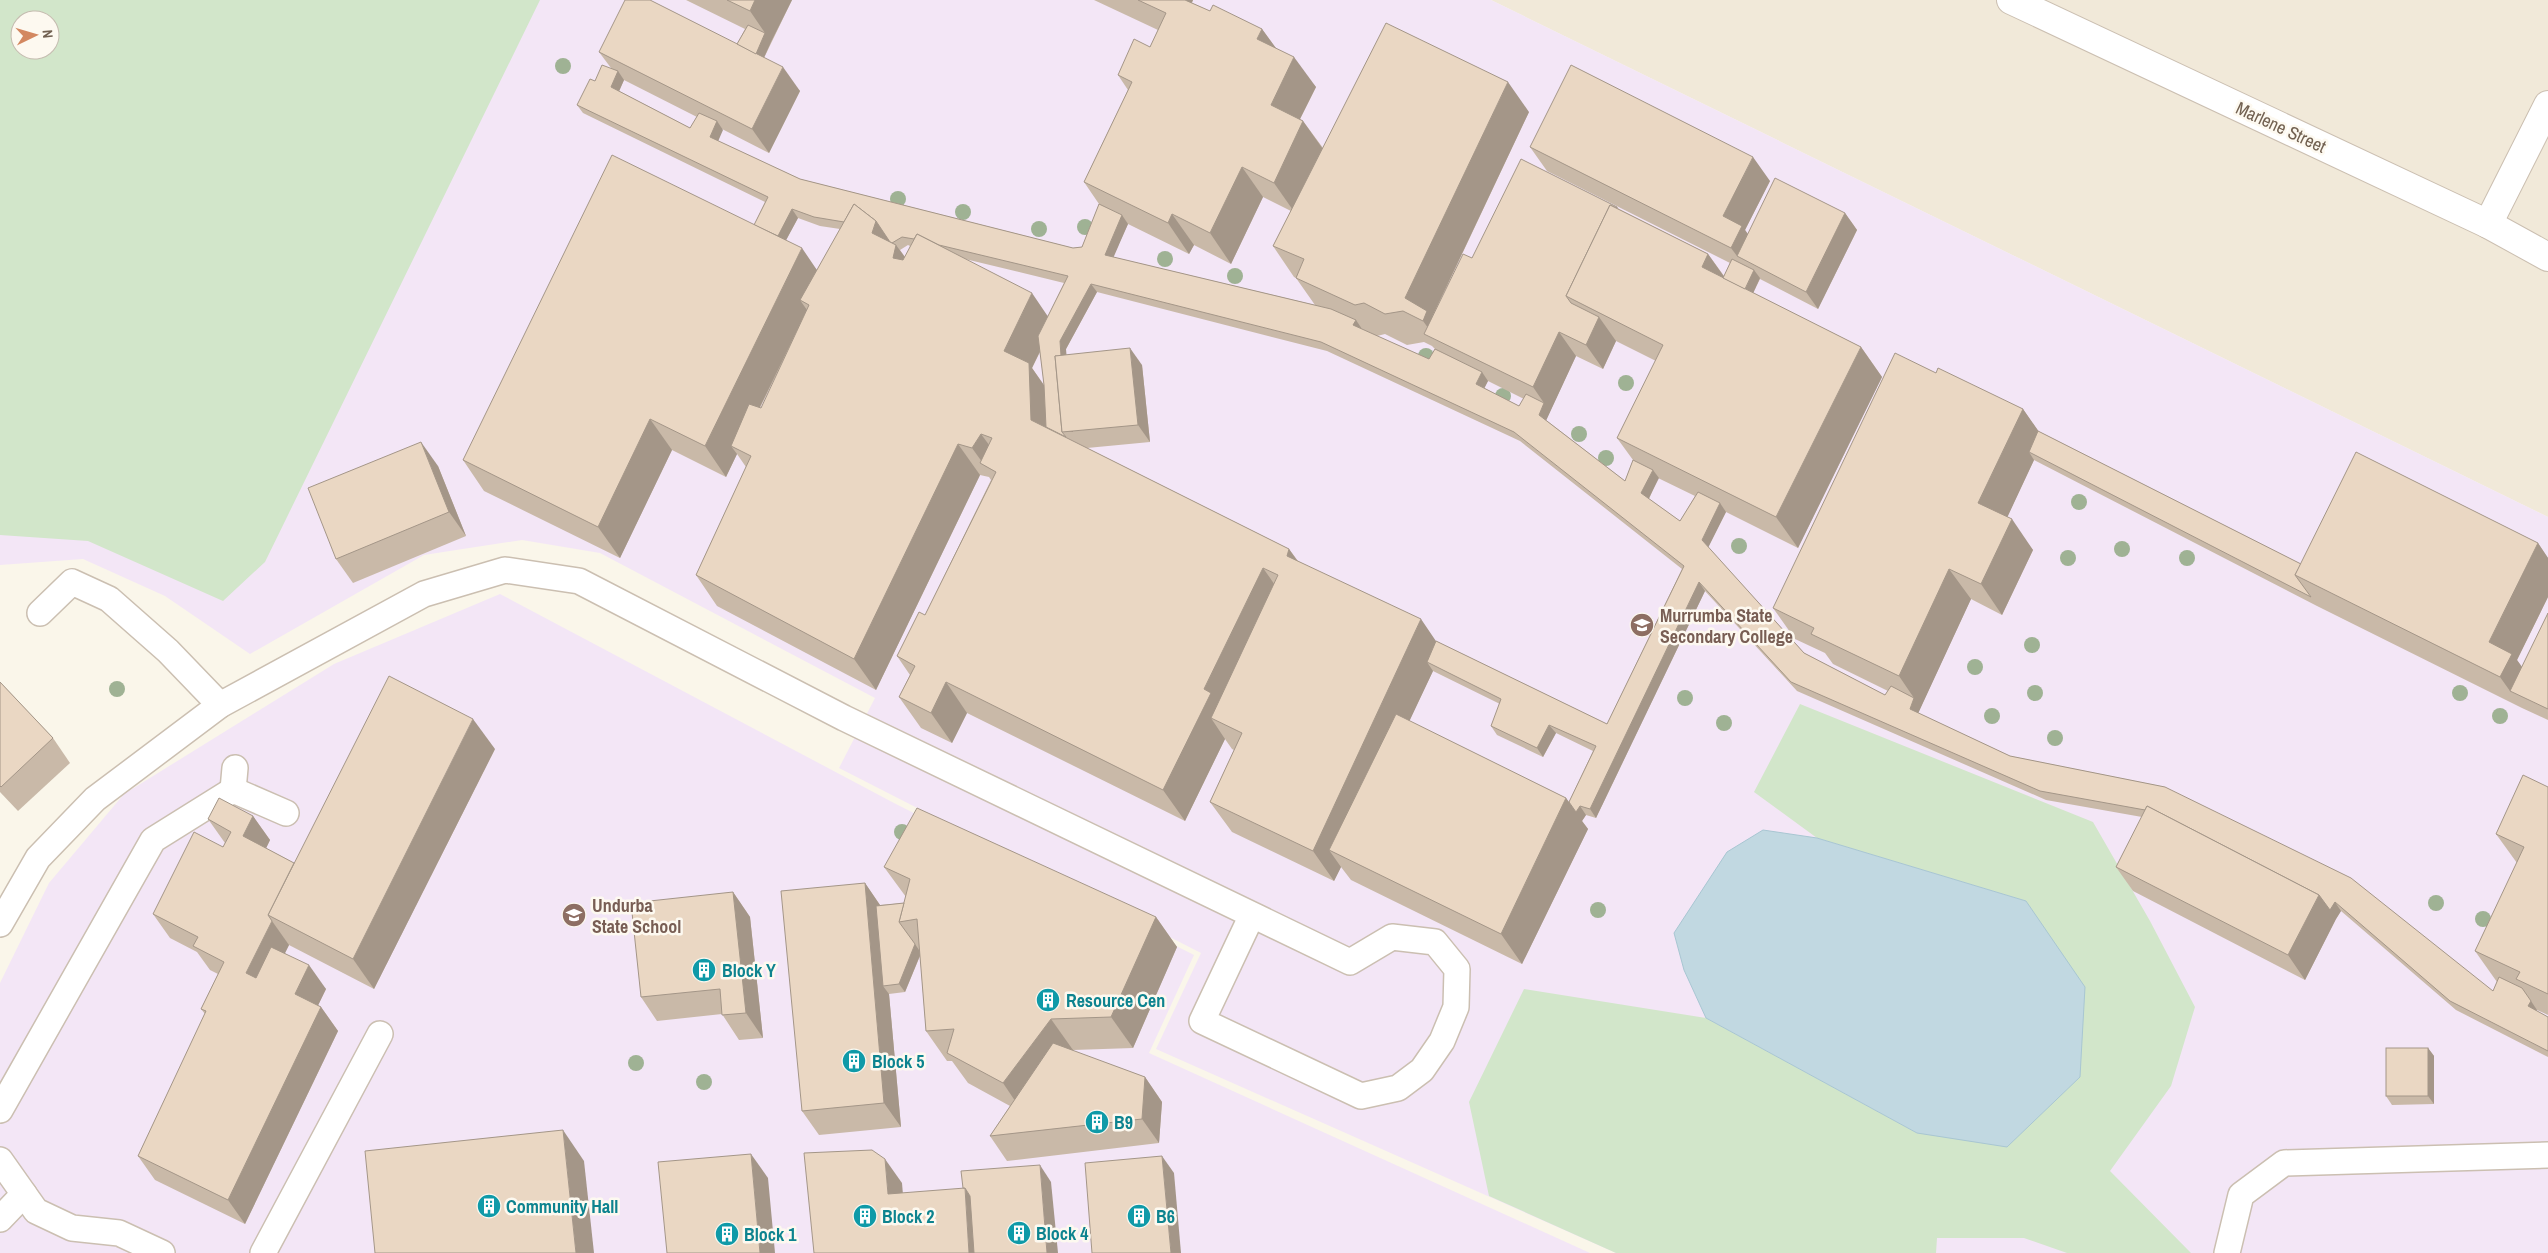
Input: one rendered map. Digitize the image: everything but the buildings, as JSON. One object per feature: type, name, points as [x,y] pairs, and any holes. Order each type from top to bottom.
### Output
[{"type":"street","name":"Marlene Street","points":[[2012,0],[2488,224],[2548,257]]},
{"type":"street","points":[[2488,224],[2548,104]]},
{"type":"lane","points":[[0,924],[38,858],[95,799],[220,705],[424,594],[505,570],[579,581],[844,718],[1350,962],[1392,937],[1435,942],[1457,969],[1456,1007],[1442,1041],[1422,1070],[1398,1088],[1361,1096],[1202,1021],[1252,915]]},
{"type":"lane","points":[[40,613],[72,582],[109,599],[168,651],[220,705]]},
{"type":"lane","points":[[0,1110],[153,840],[234,779],[286,813]]},
{"type":"lane","points":[[263,1253],[380,1034]]},
{"type":"lane","points":[[2228,1253],[2241,1195],[2284,1163],[2548,1156]]},
{"type":"lane","points":[[0,1160],[36,1211],[72,1228],[119,1233],[162,1253]]},
{"type":"lane","points":[[0,1219],[24,1194]]},
{"type":"shaded area","name":"Murrumba State Secondary College","points":[[0,0],[1491,0],[2548,517],[2548,1253],[1616,1253],[1156,1049],[1201,953],[839,768],[875,698],[600,553],[522,540],[424,555],[250,654],[165,596],[83,559],[0,565]]},
{"type":"shaded area","points":[[1491,0],[2548,0],[2548,517]]},
{"type":"shaded area","name":"Undurba State School","points":[[500,594],[894,803],[1194,955],[1149,1053],[1590,1253],[0,1253],[0,983],[49,883],[124,794],[334,664]]},
{"type":"green space","points":[[0,0],[540,0],[265,562],[223,601],[88,541],[0,535]]},
{"type":"green space","points":[[1800,704],[2093,822],[2150,921],[2195,1007],[2171,1086],[2110,1171],[2191,1253],[2067,1253],[2024,1238],[1937,1238],[1936,1253],[1616,1253],[1489,1196],[1469,1102],[1524,989],[1706,1018],[1917,1133],[2026,901],[1817,838],[1754,792]]},
{"type":"water","points":[[1763,830],[1817,838],[2026,901],[2085,987],[2080,1077],[2007,1147],[1917,1133],[1706,1018],[1684,970],[1674,933],[1727,852]]},
{"type":"place","name":"Murrumba State Secondary College","points":[[1642,625]]},
{"type":"place","name":"Undurba State School","points":[[574,915]]},
{"type":"place","name":"Block Y","points":[[704,970]]},
{"type":"place","name":"Resource Cen","points":[[1048,1000]]},
{"type":"place","name":"Block 5","points":[[854,1061]]},
{"type":"place","name":"B9","points":[[1097,1122]]},
{"type":"place","name":"Community Hall","points":[[489,1206]]},
{"type":"place","name":"Block 2","points":[[865,1216]]},
{"type":"place","name":"B6","points":[[1139,1216]]},
{"type":"place","name":"Block 4","points":[[1019,1233]]},
{"type":"place","name":"Block 1","points":[[727,1234]]}]
